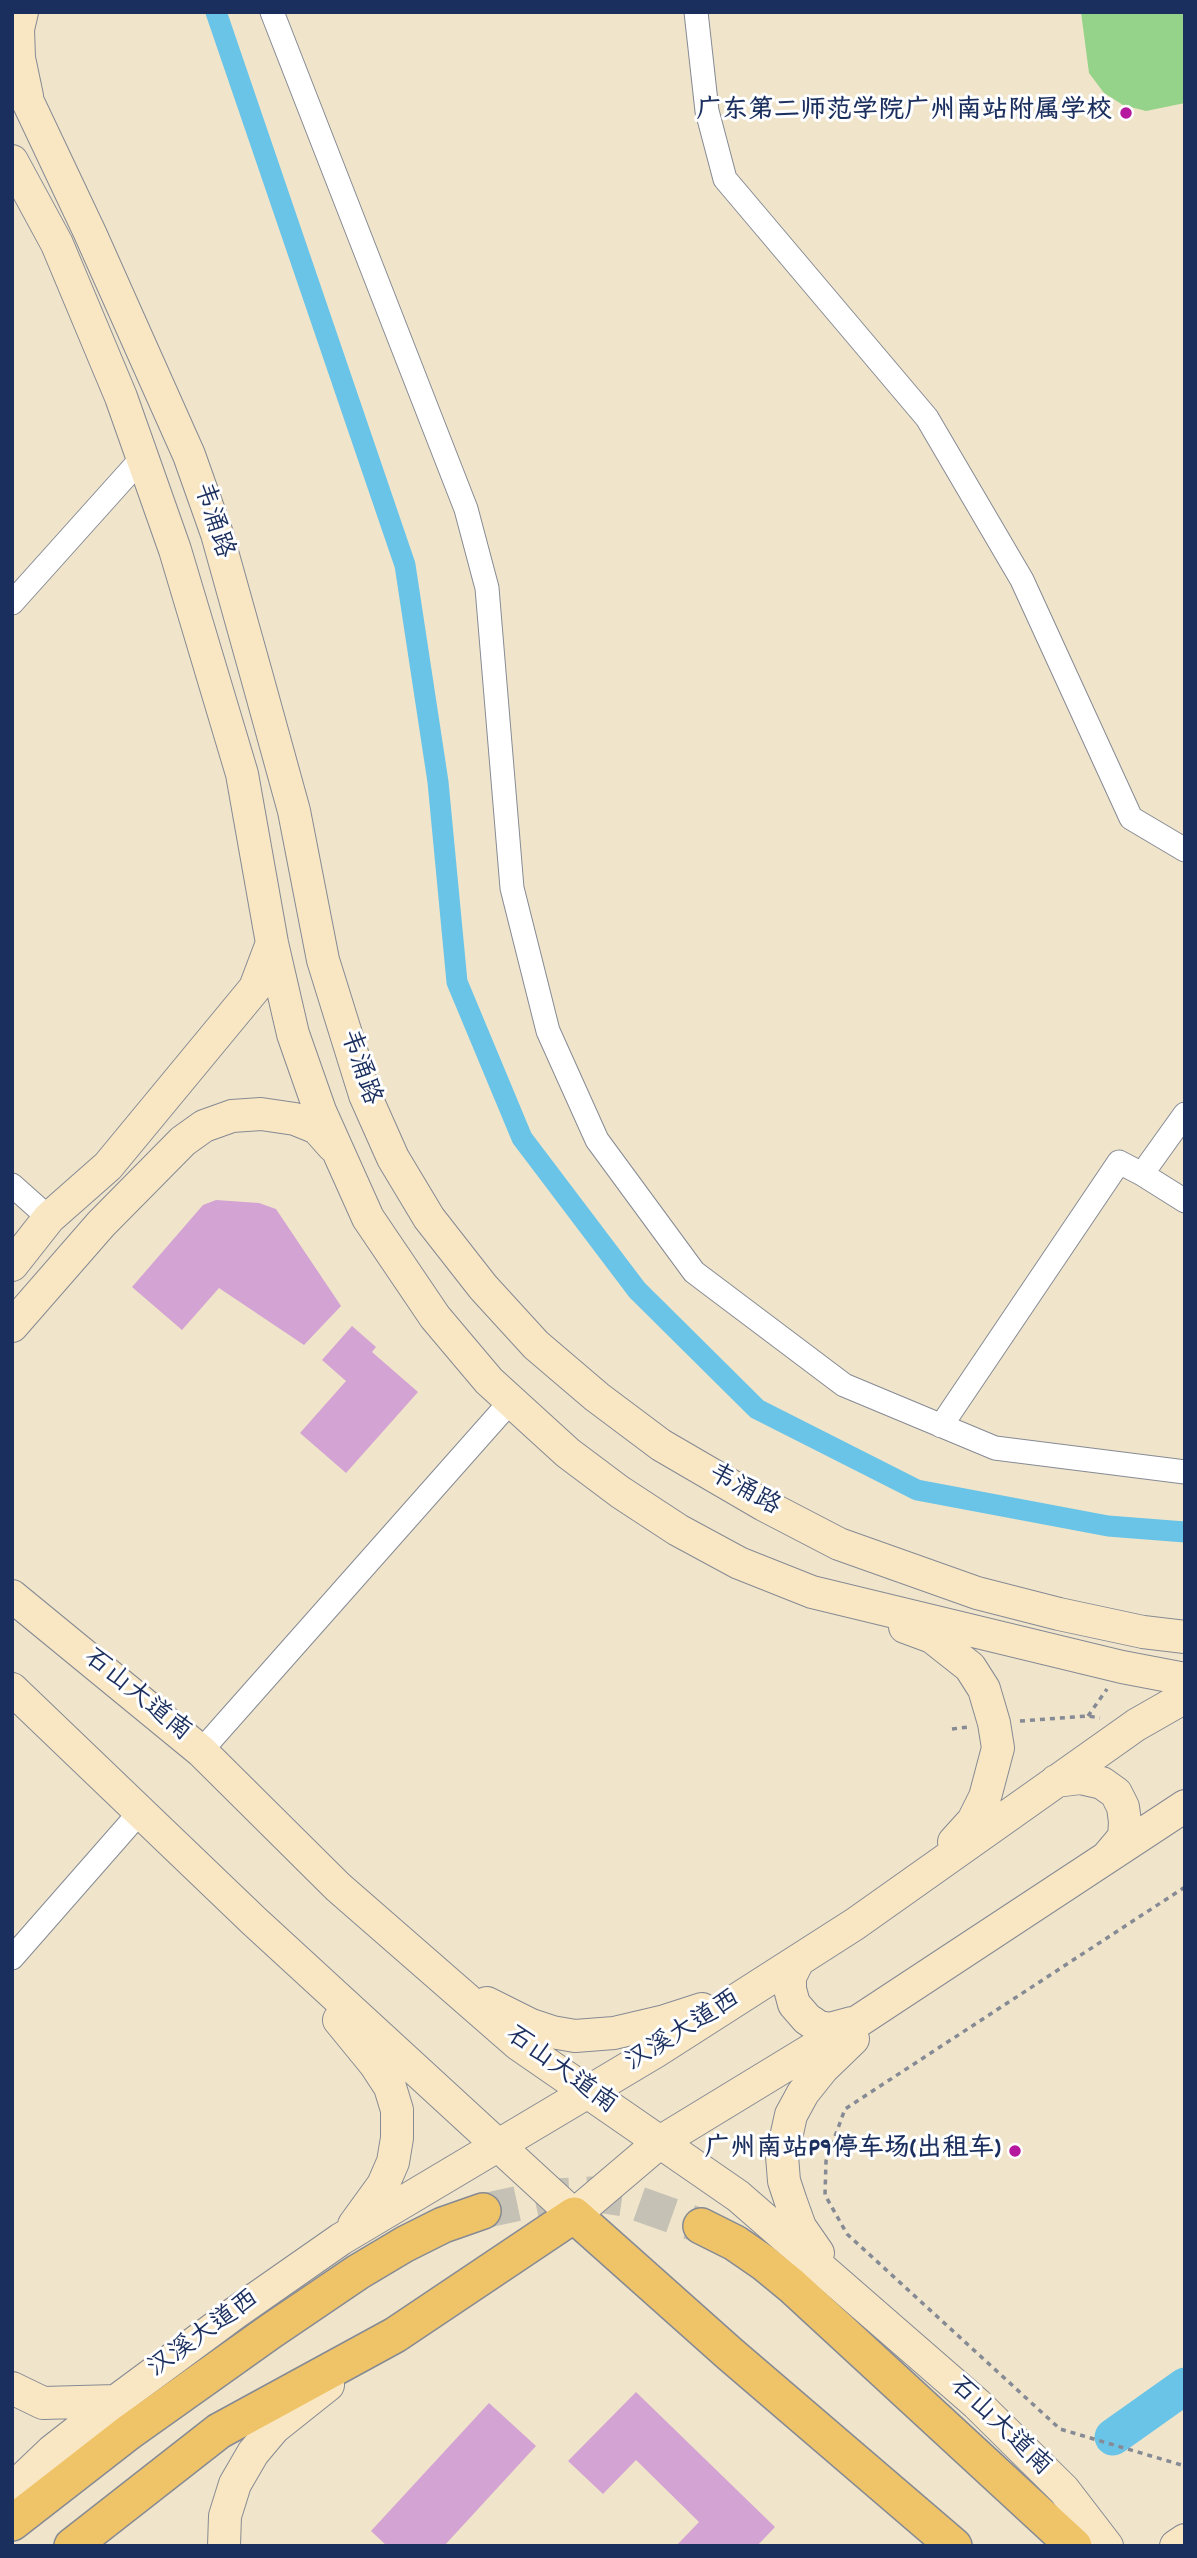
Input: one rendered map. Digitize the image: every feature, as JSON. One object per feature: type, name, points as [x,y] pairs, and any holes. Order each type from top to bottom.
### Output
[{"type":"main road","points":[[22,12],[18,29],[19,58],[29,104]]},
{"type":"main road","name":"韦涌路","points":[[12,75],[29,104],[90,233],[189,455],[217,534],[294,811],[330,985],[365,1095],[393,1158],[429,1217],[483,1287],[536,1345],[597,1397],[661,1446],[839,1544],[977,1593],[1083,1619],[1185,1637]]},
{"type":"main road","name":"韦涌路","points":[[12,161],[24,190],[57,243],[121,397],[175,550],[242,774],[272,943],[293,1034],[334,1148],[368,1218],[435,1317],[510,1402],[568,1453],[678,1530],[739,1563],[812,1592],[1122,1667],[1185,1679]]},
{"type":"main road","points":[[24,190],[66,185]]},
{"type":"main road","points":[[12,1265],[49,1218],[108,1166],[255,988],[272,943]]},
{"type":"main road","points":[[16,1320],[101,1224],[183,1141],[204,1126],[232,1116],[261,1114],[295,1119],[317,1128],[334,1148]]},
{"type":"main road","points":[[101,1224],[116,1195],[127,1182],[129,1170],[125,1163],[118,1162],[108,1166]]},
{"type":"main road","points":[[812,1592],[932,1637],[970,1667],[984,1689],[998,1748],[985,1797],[973,1821],[944,1852],[855,1924]]},
{"type":"main road","points":[[965,1627],[991,1621],[994,1610],[990,1602],[977,1593]]},
{"type":"main road","name":"石山大道南","points":[[12,1596],[201,1751],[338,1887],[518,2044],[738,2196],[986,2413],[1064,2490],[1107,2546]]},
{"type":"main road","points":[[12,1689],[254,1921],[500,2144],[574,2215],[730,2354],[954,2546]]},
{"type":"main road","name":"汉溪大道西","points":[[12,2489],[52,2451],[116,2401],[341,2239],[587,2093],[767,1981],[855,1924],[1136,1725],[1185,1697]]},
{"type":"main road","points":[[1056,1781],[1080,1778],[1102,1783],[1116,1793],[1123,1807],[1124,1838],[1107,1857]]},
{"type":"main road","points":[[224,2546],[225,2516],[235,2484],[253,2453],[296,2408],[395,2335],[574,2215],[660,2142],[857,2022],[1185,1806]]},
{"type":"main road","points":[[254,1921],[375,2064],[390,2087],[397,2110],[397,2138],[393,2162],[369,2207],[341,2239]]},
{"type":"main road","points":[[798,1961],[790,1977],[790,1989],[794,2004],[807,2019],[819,2027],[831,2029],[857,2022]]},
{"type":"main road","points":[[431,1970],[465,1992],[531,2025],[575,2036],[614,2033],[666,2021],[730,1998],[767,1981]]},
{"type":"main road","points":[[857,2300],[800,2227],[785,2181],[782,2156],[791,2115],[803,2093],[887,2000]]},
{"type":"main road","points":[[12,2524],[129,2432],[358,2272],[443,2225],[483,2211]]},
{"type":"main road","points":[[701,2226],[754,2256],[792,2287],[1074,2546]]},
{"type":"main road","points":[[72,2546],[219,2431],[395,2335]]},
{"type":"main road","points":[[12,2388],[43,2403],[116,2401]]},
{"type":"main road","points":[[1175,2546],[1185,2540]]},
{"type":"street","points":[[272,12],[466,509],[487,588],[512,888],[548,1031],[597,1140],[694,1272],[844,1385],[995,1448],[1185,1472]]},
{"type":"street","points":[[696,12],[707,111],[726,178],[927,418],[1022,580],[1131,818],[1185,850]]},
{"type":"street","points":[[12,603],[142,458]]},
{"type":"street","points":[[1142,1174],[1185,1114]]},
{"type":"street","points":[[941,1426],[1119,1161],[1185,1200]]},
{"type":"street","points":[[12,1185],[49,1218]]},
{"type":"street","points":[[201,1751],[510,1402]]},
{"type":"street","points":[[12,1958],[140,1812]]},
{"type":"path","points":[[952,1729],[1088,1716],[1136,1725]]},
{"type":"path","points":[[1185,1887],[845,2109],[826,2161],[825,2195],[847,2234],[1060,2429],[1185,2466]]},
{"type":"green space","points":[[1081,12],[1185,12],[1185,103],[1146,111],[1123,105],[1104,93],[1089,73]]},
{"type":"building","points":[[216,1200],[259,1203],[276,1209],[341,1306],[304,1345],[219,1288],[182,1330],[132,1287],[203,1205]]},
{"type":"building","points":[[352,1326],[376,1347],[372,1352],[418,1392],[346,1473],[300,1433],[346,1381],[322,1360]]},
{"type":"building","points":[[636,2392],[775,2527],[757,2546],[676,2546],[699,2522],[636,2460],[603,2494],[568,2461]]},
{"type":"building","points":[[489,2403],[536,2446],[444,2546],[387,2546],[371,2531]]},
{"type":"waterway","points":[[216,12],[405,565],[438,782],[457,982],[522,1138],[637,1290],[757,1409],[917,1490],[1108,1526],[1185,1532]]},
{"type":"waterway","points":[[1113,2437],[1185,2386]]},
{"type":"tunnel","points":[[483,2211],[553,2196],[591,2194],[625,2199],[701,2226]]},
{"type":"place","name":"广东第二师范学院广州南站附属学校","points":[[1126,113]]},
{"type":"place","name":"广州南站P9停车场(出租车)","points":[[1015,2151]]}]
